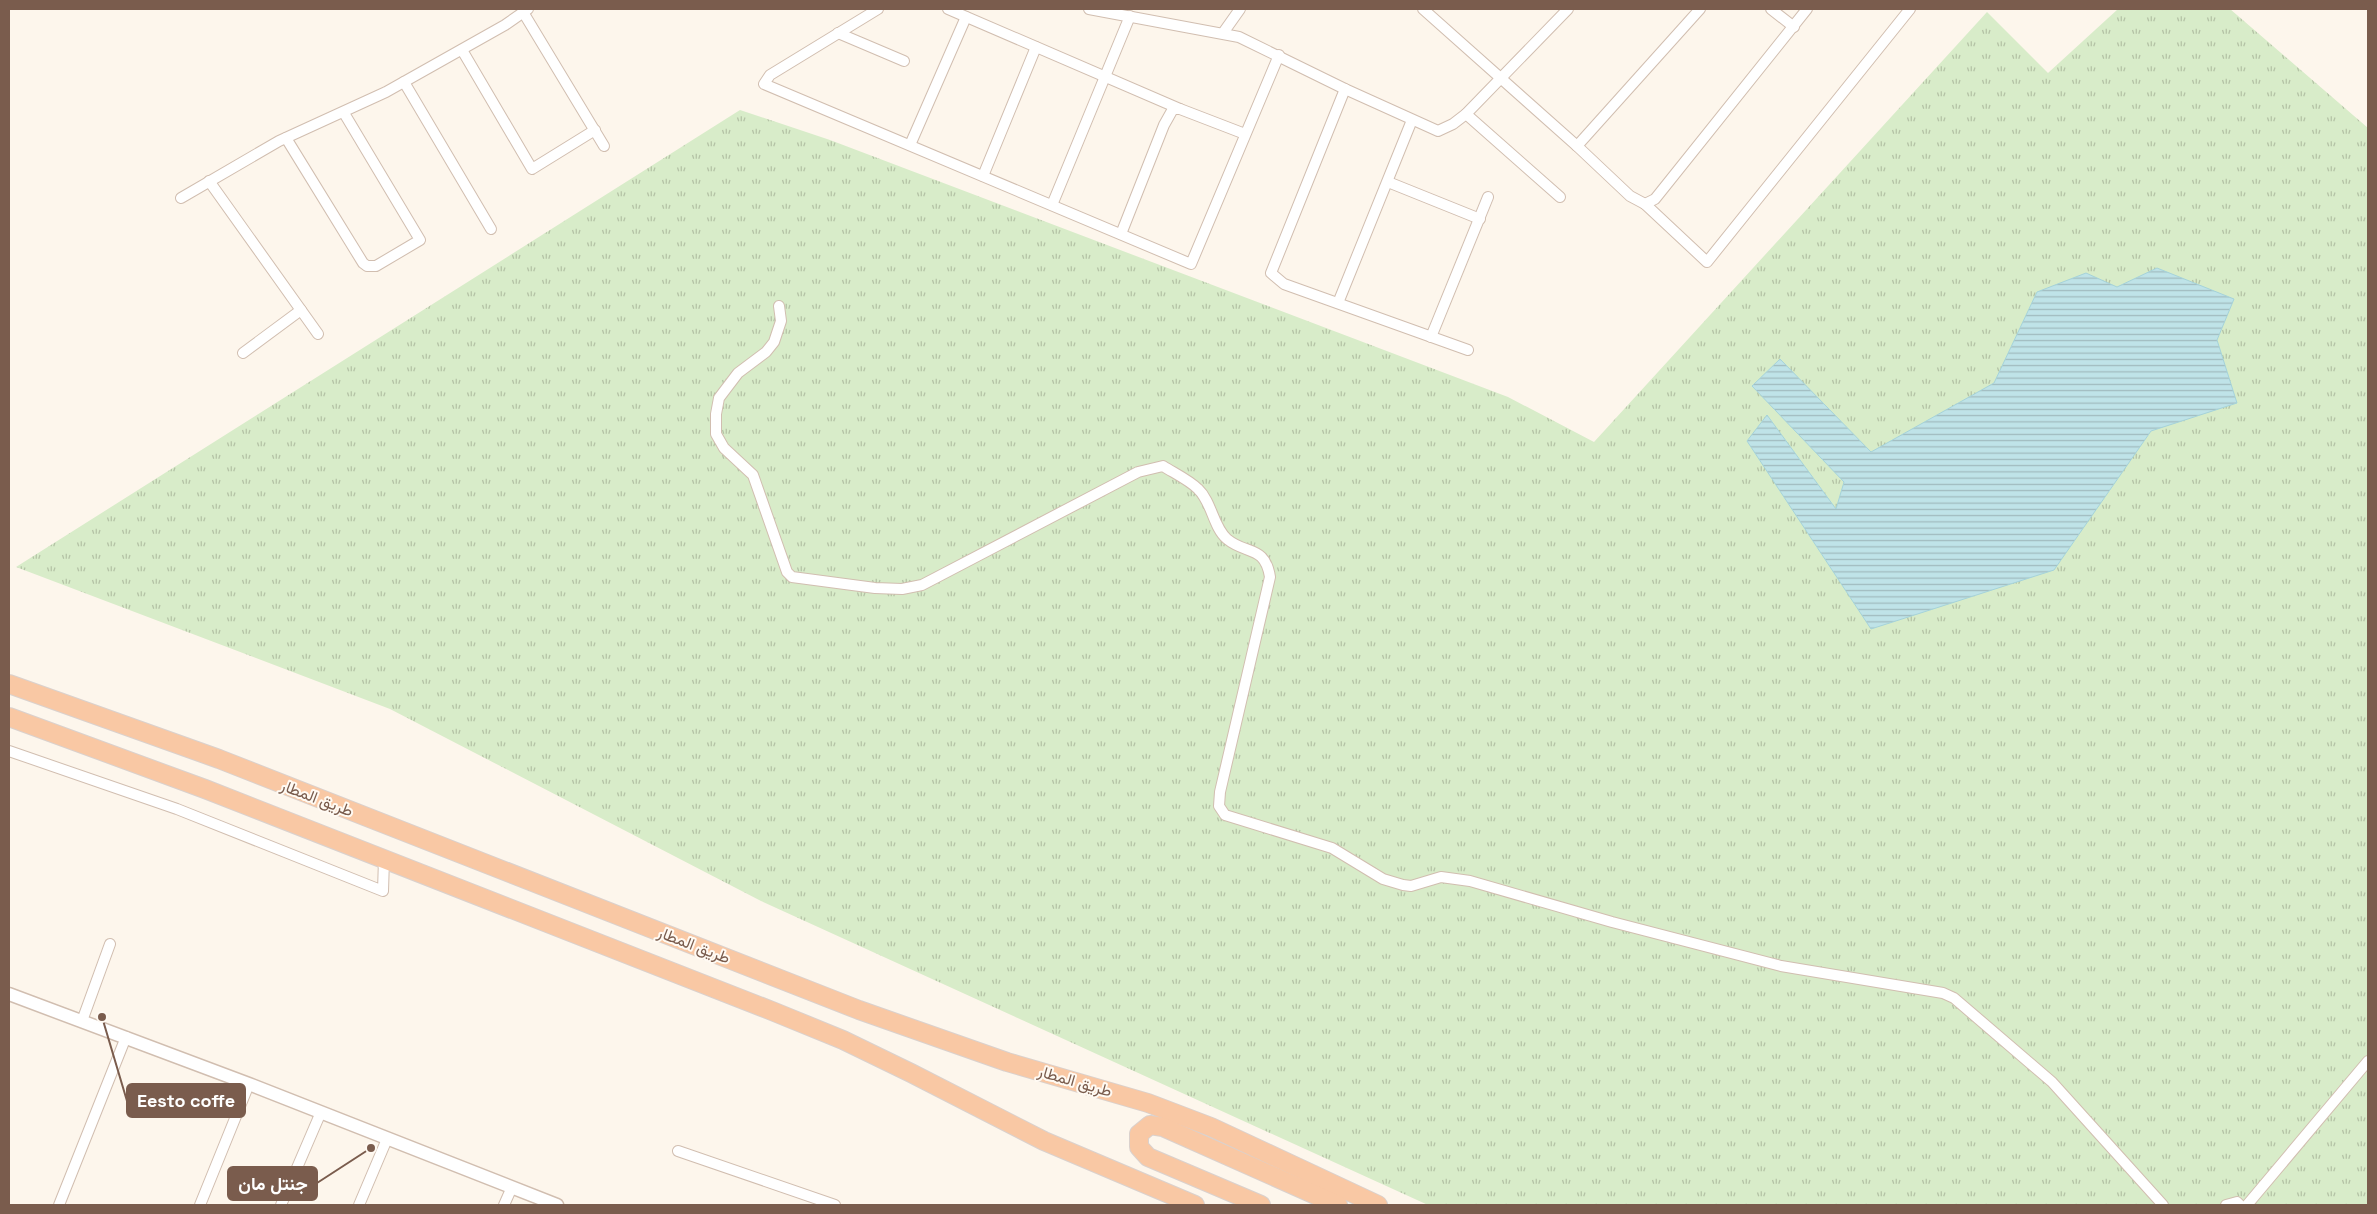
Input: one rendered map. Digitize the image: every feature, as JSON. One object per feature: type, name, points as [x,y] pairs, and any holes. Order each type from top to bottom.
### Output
[{"type":"highway","name":"طريق المطار","points":[[9,684],[218,759],[859,1010],[1007,1062],[1148,1103],[1211,1127],[1378,1205]]},
{"type":"highway","name":"طريق المطار","points":[[9,718],[205,789],[842,1040],[1044,1141],[1196,1205]]},
{"type":"highway","points":[[1261,1205],[1148,1157],[1139,1147],[1139,1134],[1150,1125],[1163,1127],[1338,1205]]},
{"type":"street","points":[[878,9],[770,75],[764,84],[1191,264],[1279,55]]},
{"type":"street","points":[[948,9],[1180,109],[1246,134]]},
{"type":"street","points":[[1089,9],[1138,14],[1239,37],[1345,89],[1438,131],[1466,114],[1568,9]]},
{"type":"street","points":[[1223,34],[1240,9]]},
{"type":"street","points":[[1423,9],[1577,146],[1630,196],[1645,204],[1707,262],[1910,9]]},
{"type":"street","points":[[1577,146],[1700,9]]},
{"type":"street","points":[[1771,9],[1794,27]]},
{"type":"street","points":[[1645,204],[1655,198],[1807,9]]},
{"type":"street","points":[[181,198],[286,138],[344,113],[404,82],[462,50],[526,11],[604,146]]},
{"type":"street","points":[[1052,205],[1105,77],[1138,14]]},
{"type":"street","points":[[910,146],[966,17]]},
{"type":"street","points":[[838,33],[904,62]]},
{"type":"street","points":[[983,176],[1036,47]]},
{"type":"street","points":[[462,50],[532,169],[595,130]]},
{"type":"street","points":[[404,82],[491,229]]},
{"type":"street","points":[[1345,89],[1272,267],[1272,274],[1284,284],[1468,350]]},
{"type":"street","points":[[1121,234],[1170,112],[1173,109],[1180,109]]},
{"type":"street","points":[[286,138],[363,264],[376,266],[420,240],[344,113]]},
{"type":"street","points":[[1466,114],[1560,197]]},
{"type":"street","points":[[1338,303],[1412,120]]},
{"type":"street","points":[[209,181],[318,334]]},
{"type":"street","points":[[1388,182],[1480,219]]},
{"type":"street","points":[[1432,337],[1488,197]]},
{"type":"street","points":[[779,306],[781,321],[774,342],[766,352],[738,373],[719,398],[716,414],[716,434],[724,448],[753,476],[786,572],[792,577],[876,588],[902,589],[922,585],[1138,472],[1163,466],[1198,489],[1227,539],[1260,555],[1268,567],[1270,577],[1220,792],[1219,806],[1225,815],[1332,848],[1383,879],[1403,885],[1411,886],[1441,877],[1470,881],[1612,922],[1782,966],[1943,994],[1954,998],[2052,1082],[2163,1205]]},
{"type":"street","points":[[244,353],[301,310]]},
{"type":"street","points":[[9,751],[177,809],[383,891],[384,859]]},
{"type":"street","points":[[82,1021],[110,944]]},
{"type":"street","points":[[9,994],[249,1084],[557,1205]]},
{"type":"street","points":[[59,1205],[126,1037]]},
{"type":"street","points":[[2247,1205],[2368,1061]]},
{"type":"street","points":[[200,1205],[249,1084]]},
{"type":"street","points":[[281,1205],[320,1112]]},
{"type":"street","points":[[359,1205],[387,1139]]},
{"type":"street","points":[[678,1151],[835,1205]]},
{"type":"street","points":[[504,1205],[512,1187]]},
{"type":"street","points":[[2226,1205],[2237,1202],[2240,1205]]},
{"type":"green space","points":[[2118,9],[2230,9],[2368,128],[2368,1205],[1428,1205],[761,901],[390,709],[16,567],[740,110],[830,140],[1508,397],[1594,442],[1987,12],[2048,73]]},
{"type":"water","points":[[2157,268],[2234,299],[2217,340],[2237,403],[2151,431],[2054,570],[1871,629],[1747,441],[1767,415],[1836,509],[1844,482],[1752,386],[1780,359],[1871,452],[1994,383],[2037,292],[2086,273],[2117,287]]},
{"type":"place","name":"Eesto coffe","points":[[102,1017]]},
{"type":"place","name":"جنتل مان","points":[[371,1148]]}]
